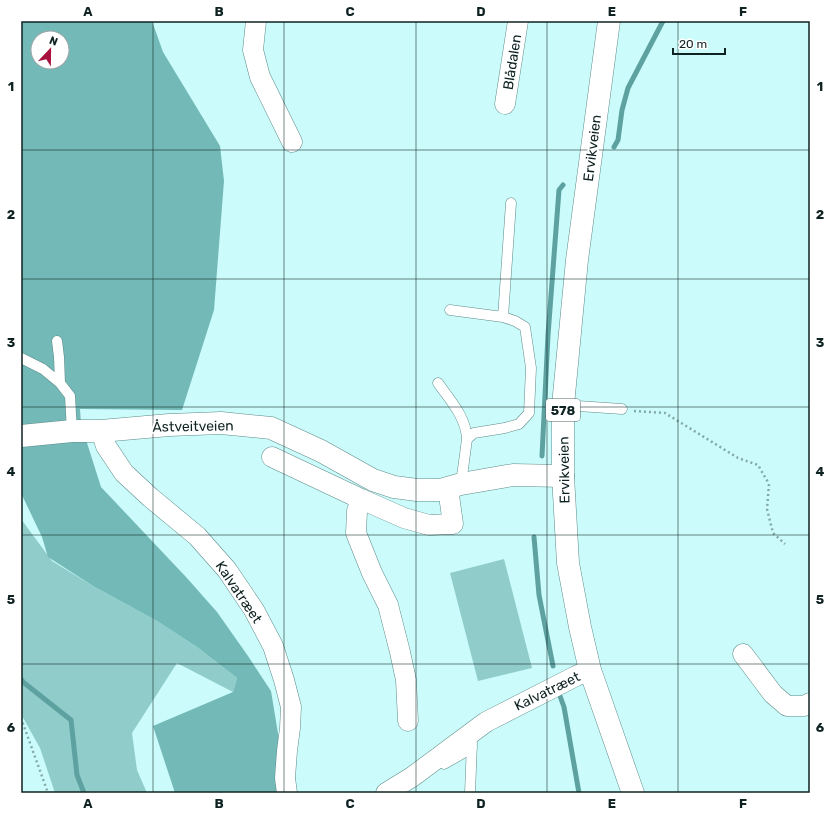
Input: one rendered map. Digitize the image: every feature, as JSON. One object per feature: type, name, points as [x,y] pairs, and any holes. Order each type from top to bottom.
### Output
[{"type":"main road","name":"Ervikveien","points":[[609,21],[577,260],[556,476],[568,563],[590,670],[633,793]]},
{"type":"main road","name":"Åstveitveien","points":[[21,436],[72,431],[100,431],[168,425],[221,423],[271,428],[321,451],[373,480],[394,487],[417,490],[440,490],[513,475],[556,476]]},
{"type":"street","points":[[256,21],[254,50],[260,77],[292,142]]},
{"type":"street","name":"Blådalen","points":[[505,104],[518,21]]},
{"type":"street","name":"Kalvatræet","points":[[100,431],[106,446],[124,473],[151,498],[197,536],[227,570],[254,610],[273,646],[291,707],[285,778],[287,793]]},
{"type":"street","points":[[272,457],[404,518],[430,525],[453,524],[454,486]]},
{"type":"street","points":[[361,499],[357,511],[356,533],[372,573],[388,605],[400,652],[411,686],[408,721]]},
{"type":"street","points":[[743,654],[773,694],[787,706],[804,706],[810,703]]},
{"type":"street","name":"Kalvatræet","points":[[386,793],[472,740],[486,722],[590,670]]},
{"type":"lane","points":[[503,317],[511,203]]},
{"type":"lane","points":[[450,310],[503,317],[515,321],[525,328],[531,368],[529,413],[519,424],[474,433],[467,439]]},
{"type":"lane","points":[[57,342],[60,383]]},
{"type":"lane","points":[[21,358],[43,369],[60,383],[70,396],[72,431]]},
{"type":"lane","points":[[438,383],[462,418],[466,428],[467,439],[454,486]]},
{"type":"lane","points":[[563,405],[622,410]]},
{"type":"lane","points":[[403,793],[414,782],[472,740]]},
{"type":"lane","points":[[470,793],[472,740]]},
{"type":"path","points":[[622,410],[665,413],[738,458],[758,466],[769,484],[767,509],[773,533],[785,544]]},
{"type":"path","points":[[21,718],[48,793]]},
{"type":"shaded area","points":[[21,21],[152,21],[163,52],[220,146],[224,181],[214,310],[182,410],[80,409],[81,424],[101,487],[217,612],[271,691],[285,776],[286,793],[175,793],[153,726],[233,692],[237,678],[197,647],[157,621],[93,586],[48,557],[42,537],[21,493]]},
{"type":"shaded area","points":[[21,519],[52,561],[93,586],[157,621],[197,647],[237,678],[233,692],[177,663],[132,733],[137,770],[147,793],[55,793],[40,748],[21,714]]},
{"type":"shaded area","points":[[504,559],[532,668],[478,681],[450,573]]},
{"type":"waterway","points":[[614,147],[618,140],[622,110],[628,88],[663,21]]},
{"type":"waterway","points":[[542,456],[548,335],[559,190],[563,185]]},
{"type":"waterway","points":[[534,537],[539,595],[553,666]]},
{"type":"waterway","points":[[21,679],[71,720],[77,775],[84,793]]},
{"type":"waterway","points":[[560,696],[564,707],[579,793]]}]
